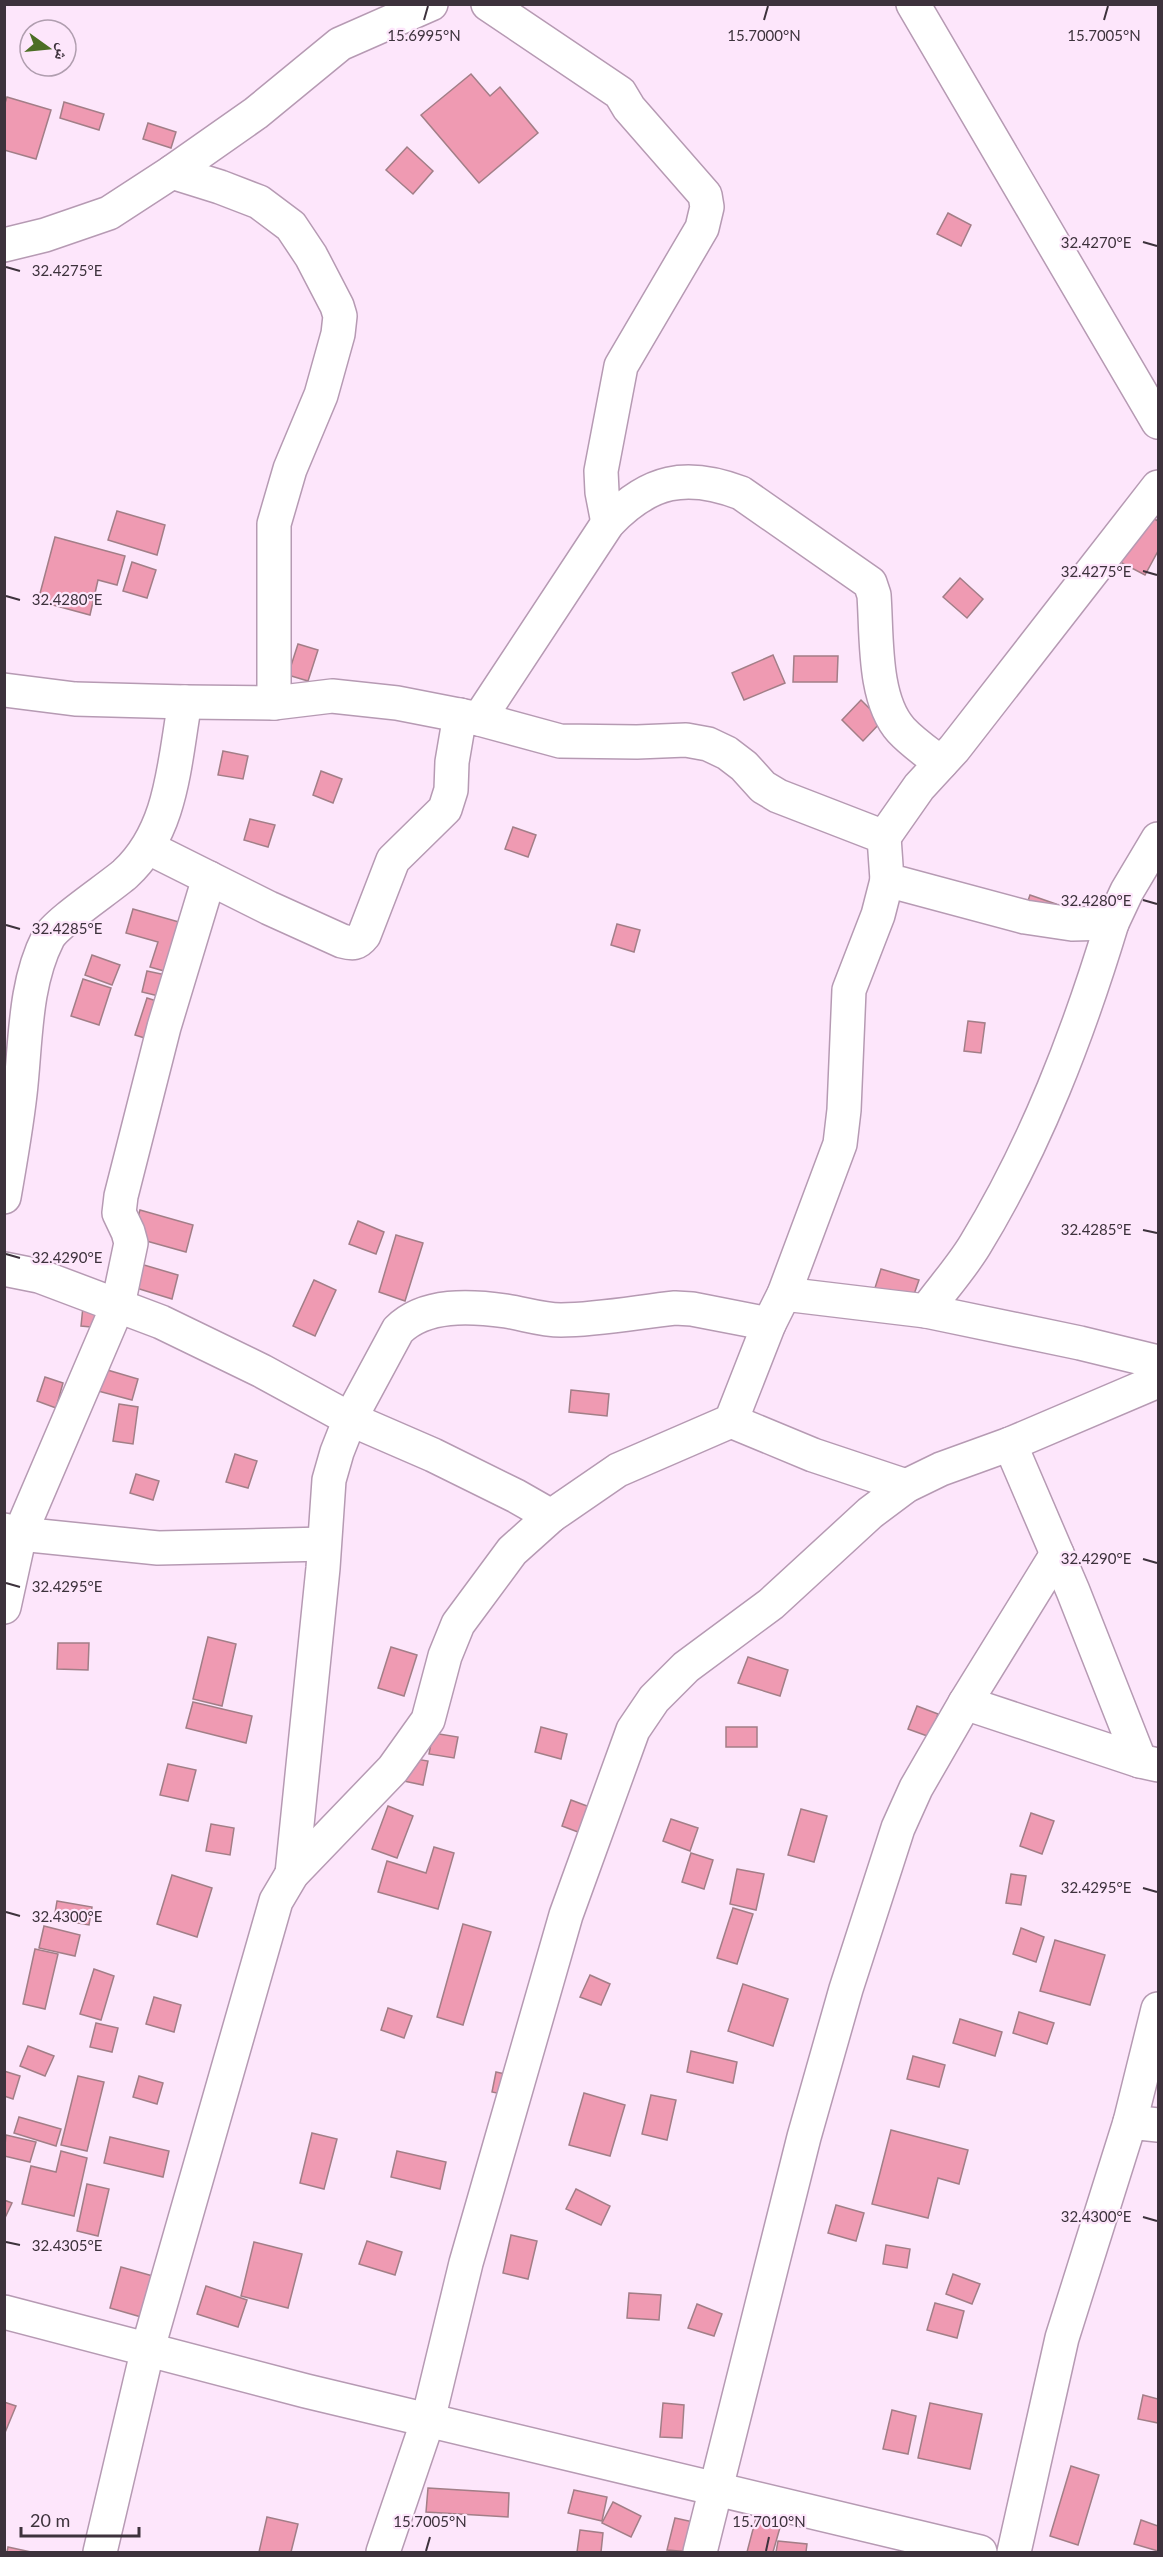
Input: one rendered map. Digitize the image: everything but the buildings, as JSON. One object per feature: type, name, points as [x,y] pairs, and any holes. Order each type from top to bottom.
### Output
[{"type":"street","points":[[4,244],[45,235],[109,213],[172,172],[256,112],[340,44],[431,4]]},
{"type":"street","points":[[488,4],[620,93],[635,116],[705,195],[707,207],[702,228],[621,366],[601,471],[602,492],[608,523]]},
{"type":"street","points":[[913,4],[1158,422]]},
{"type":"street","points":[[172,172],[259,202],[291,226],[311,256],[340,316],[338,334],[321,395],[291,470],[274,524],[274,703]]},
{"type":"street","points":[[149,848],[342,941],[352,944],[359,942],[364,935],[393,860],[445,809],[451,790],[452,762],[470,717],[608,523],[627,503],[646,491],[656,487],[693,482],[718,484],[741,493],[870,582],[874,596],[880,684],[891,716],[901,730],[941,764]]},
{"type":"street","points":[[100,2553],[148,2348],[276,1901],[292,1874],[393,1769],[428,1719],[445,1656],[458,1624],[512,1551],[551,1516],[618,1470],[730,1421],[769,1324],[784,1294],[840,1144],[844,1110],[849,990],[878,915],[887,880],[885,837],[919,787],[941,764],[1158,488]]},
{"type":"street","points":[[4,690],[75,699],[185,702],[274,703],[332,696],[397,703],[470,717],[560,741],[686,740],[708,744],[728,753],[763,787],[778,796],[885,837]]},
{"type":"street","points":[[4,1197],[20,1095],[31,989],[45,945],[50,935],[126,873],[149,848],[164,817],[185,702]]},
{"type":"street","points":[[926,1311],[974,1248],[1015,1172],[1064,1066],[1090,997],[1112,923],[1127,891],[1158,840]]},
{"type":"street","points":[[4,1607],[12,1532],[118,1305],[131,1244],[119,1213],[121,1196],[164,1027],[209,878]]},
{"type":"street","points":[[887,880],[1025,917],[1072,924],[1112,923]]},
{"type":"street","points":[[4,1269],[39,1276],[161,1322],[262,1371],[350,1419],[433,1455],[551,1516]]},
{"type":"street","points":[[784,1294],[926,1311],[1080,1343],[1158,1362]]},
{"type":"street","points":[[292,1874],[329,1480],[350,1419],[398,1330],[406,1322],[422,1313],[466,1308],[505,1311],[561,1320],[675,1308],[692,1309],[769,1324]]},
{"type":"street","points":[[383,2553],[428,2420],[466,2263],[566,1915],[633,1730],[654,1699],[686,1667],[771,1604],[870,1513],[906,1486],[941,1469],[1010,1444],[1158,1381]]},
{"type":"street","points":[[730,1421],[813,1455],[906,1486]]},
{"type":"street","points":[[1010,1444],[1149,1763]]},
{"type":"street","points":[[12,1532],[158,1548],[324,1544]]},
{"type":"street","points":[[700,2553],[804,2137],[846,1989],[898,1828],[916,1788],[965,1703],[1057,1554]]},
{"type":"street","points":[[965,1703],[1149,1763]]},
{"type":"street","points":[[1014,2553],[1062,2338],[1144,2124],[1158,2009]]},
{"type":"street","points":[[4,2312],[306,2391],[980,2553]]}]
